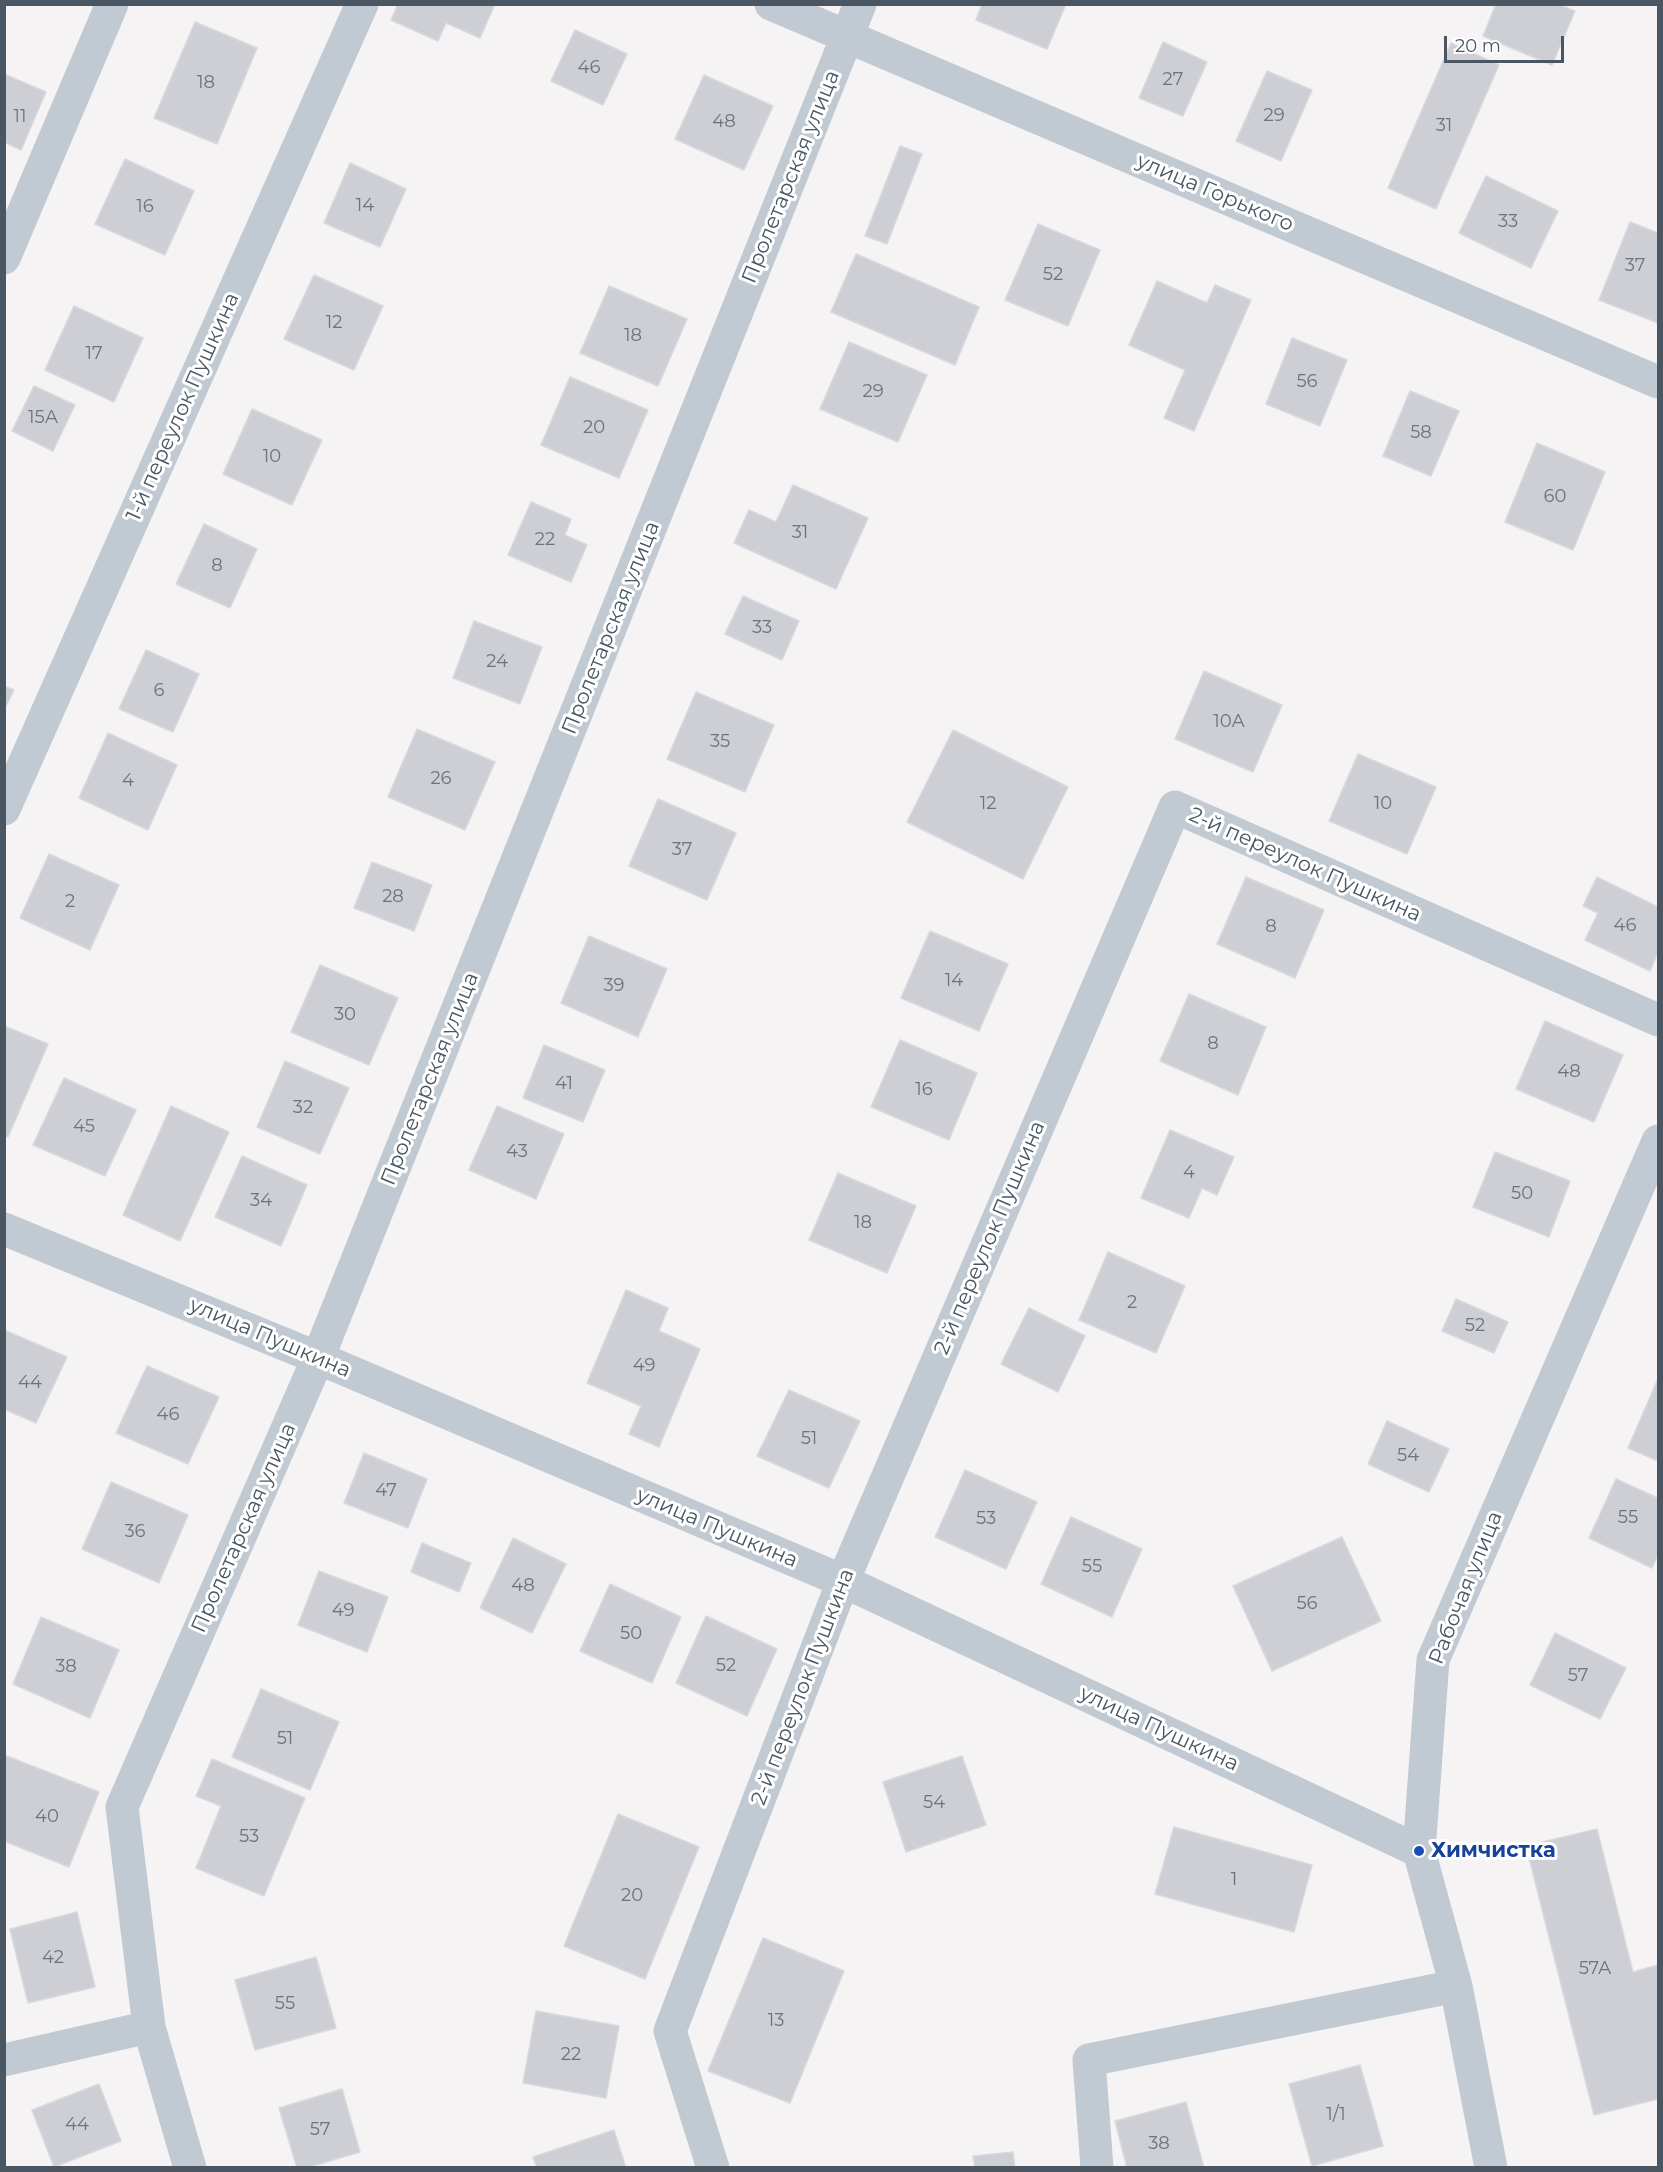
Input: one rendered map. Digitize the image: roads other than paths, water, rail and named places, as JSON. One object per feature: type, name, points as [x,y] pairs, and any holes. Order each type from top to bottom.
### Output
[{"type":"street","points":[[4,258],[112,4]]},
{"type":"street","name":"1-й переулок Пушкина","points":[[4,809],[362,4]]},
{"type":"street","name":"улица Горького","points":[[771,4],[1659,382]]},
{"type":"street","name":"Пролетарская улица","points":[[189,2168],[149,2026],[122,1807],[318,1358],[860,4]]},
{"type":"street","name":"2-й переулок Пушкина","points":[[713,2168],[670,2031],[843,1581],[1175,807],[1659,1020]]},
{"type":"street","name":"Рабочая улица","points":[[1491,2168],[1456,1986],[1419,1851],[1433,1660],[1659,1141]]},
{"type":"street","name":"улица Пушкина","points":[[4,1229],[318,1358],[843,1581],[1419,1851]]},
{"type":"street","points":[[1097,2168],[1089,2060],[1456,1986]]},
{"type":"street","points":[[4,2060],[149,2026]]},
{"type":"place","name":"Химчистка","points":[[1419,1851]]}]
